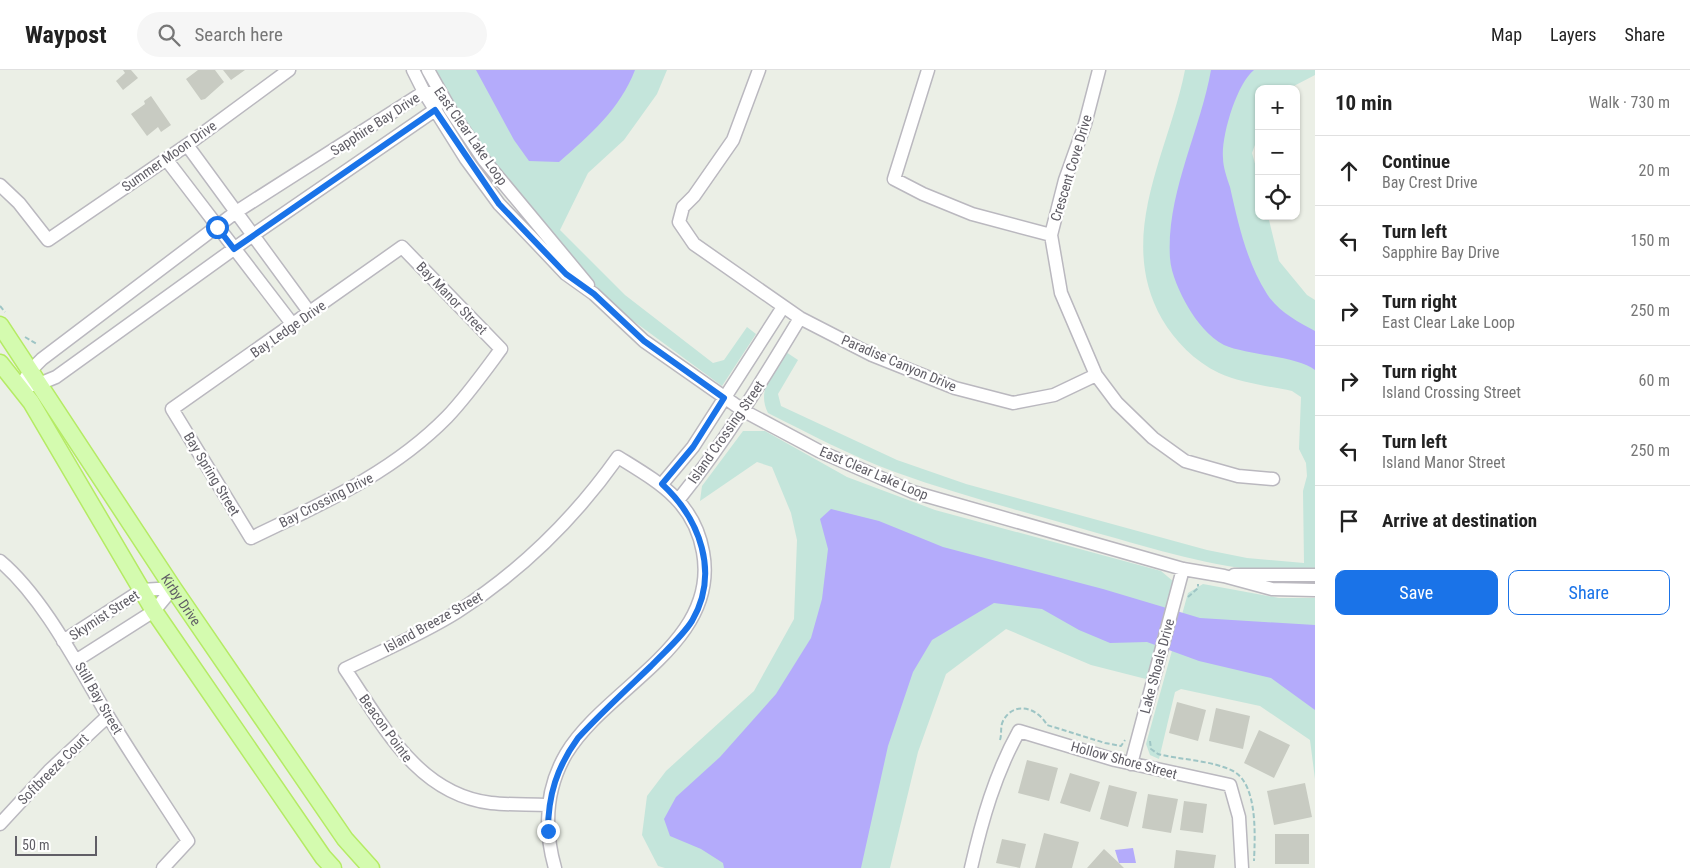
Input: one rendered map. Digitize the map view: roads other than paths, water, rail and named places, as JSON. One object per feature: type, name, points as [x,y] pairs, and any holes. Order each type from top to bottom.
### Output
[{"type":"main road","name":"Kirby Drive","points":[[0,325],[173,588],[345,839],[371,868]]},
{"type":"main road","name":"Kirby Drive","points":[[0,363],[31,402],[154,611],[322,857],[333,868]]},
{"type":"street","name":"Summer Moon Drive","points":[[0,185],[19,204],[48,240],[187,145],[289,70]]},
{"type":"street","name":"East Clear Lake Loop","points":[[413,70],[435,110],[499,204],[566,274],[594,294],[644,341],[744,411],[819,451],[913,492],[1199,572],[1224,576],[1272,589],[1315,590]]},
{"type":"street","name":"East Clear Lake Loop","points":[[428,70],[440,95],[484,160],[530,218],[577,270],[594,294]]},
{"type":"street","name":"Paradise Canyon Drive","points":[[759,70],[733,140],[694,196],[683,207],[679,222],[694,244],[800,318],[881,359],[955,388],[1013,403],[1054,395],[1096,375]]},
{"type":"street","points":[[928,70],[894,179],[923,194],[972,214],[1051,235]]},
{"type":"street","name":"Crescent Cove Drive","points":[[1099,70],[1085,124],[1065,180],[1051,235],[1061,293],[1096,375],[1117,403],[1153,438],[1185,461],[1238,476],[1273,479]]},
{"type":"street","name":"Sapphire Bay Drive","points":[[20,387],[35,377],[56,377],[253,235],[435,110],[440,95],[424,92],[236,212],[42,359],[35,377]]},
{"type":"street","points":[[187,145],[310,313]]},
{"type":"street","points":[[166,159],[293,326]]},
{"type":"street","name":"Bay Ledge Drive","points":[[172,409],[293,326],[402,247]]},
{"type":"street","name":"Bay Manor Street","points":[[402,247],[501,349]]},
{"type":"street","name":"Island Crossing Street","points":[[662,484],[693,447],[783,307]]},
{"type":"street","name":"Island Crossing Street","points":[[678,499],[708,463],[744,411],[800,318]]},
{"type":"street","name":"Bay Crossing Drive","points":[[251,538],[347,492],[391,465],[446,418],[465,398],[501,349]]},
{"type":"street","points":[[754,352],[773,364]]},
{"type":"street","name":"Bay Spring Street","points":[[172,409],[251,538]]},
{"type":"street","name":"Island Breeze Street","points":[[345,670],[455,613],[489,590],[530,557],[562,526],[600,483],[618,457],[662,484]]},
{"type":"street","points":[[555,868],[548,831],[548,805],[558,770],[578,738],[682,634],[698,609],[703,591],[705,560],[696,529],[678,499],[662,484]]},
{"type":"street","name":"Still Bay Street","points":[[0,562],[30,594],[77,660],[108,716],[188,841],[163,868]]},
{"type":"street","name":"Lake Shoals Drive","points":[[1131,764],[1183,568]]},
{"type":"street","name":"East Clear Lake Loop","points":[[1224,576],[1315,575]]},
{"type":"street","name":"Skymist Street","points":[[63,641],[142,590],[173,588]]},
{"type":"street","name":"Skymist Street","points":[[77,660],[154,611],[173,588]]},
{"type":"street","name":"Beacon Pointe","points":[[345,670],[401,751],[419,770],[435,782],[459,794],[491,803],[548,805]]},
{"type":"street","name":"Softbreeze Court","points":[[0,824],[43,777],[108,716]]},
{"type":"street","name":"Hollow Shore Street","points":[[971,868],[998,772],[1019,731],[1131,764],[1230,785],[1239,817],[1242,868]]}]
